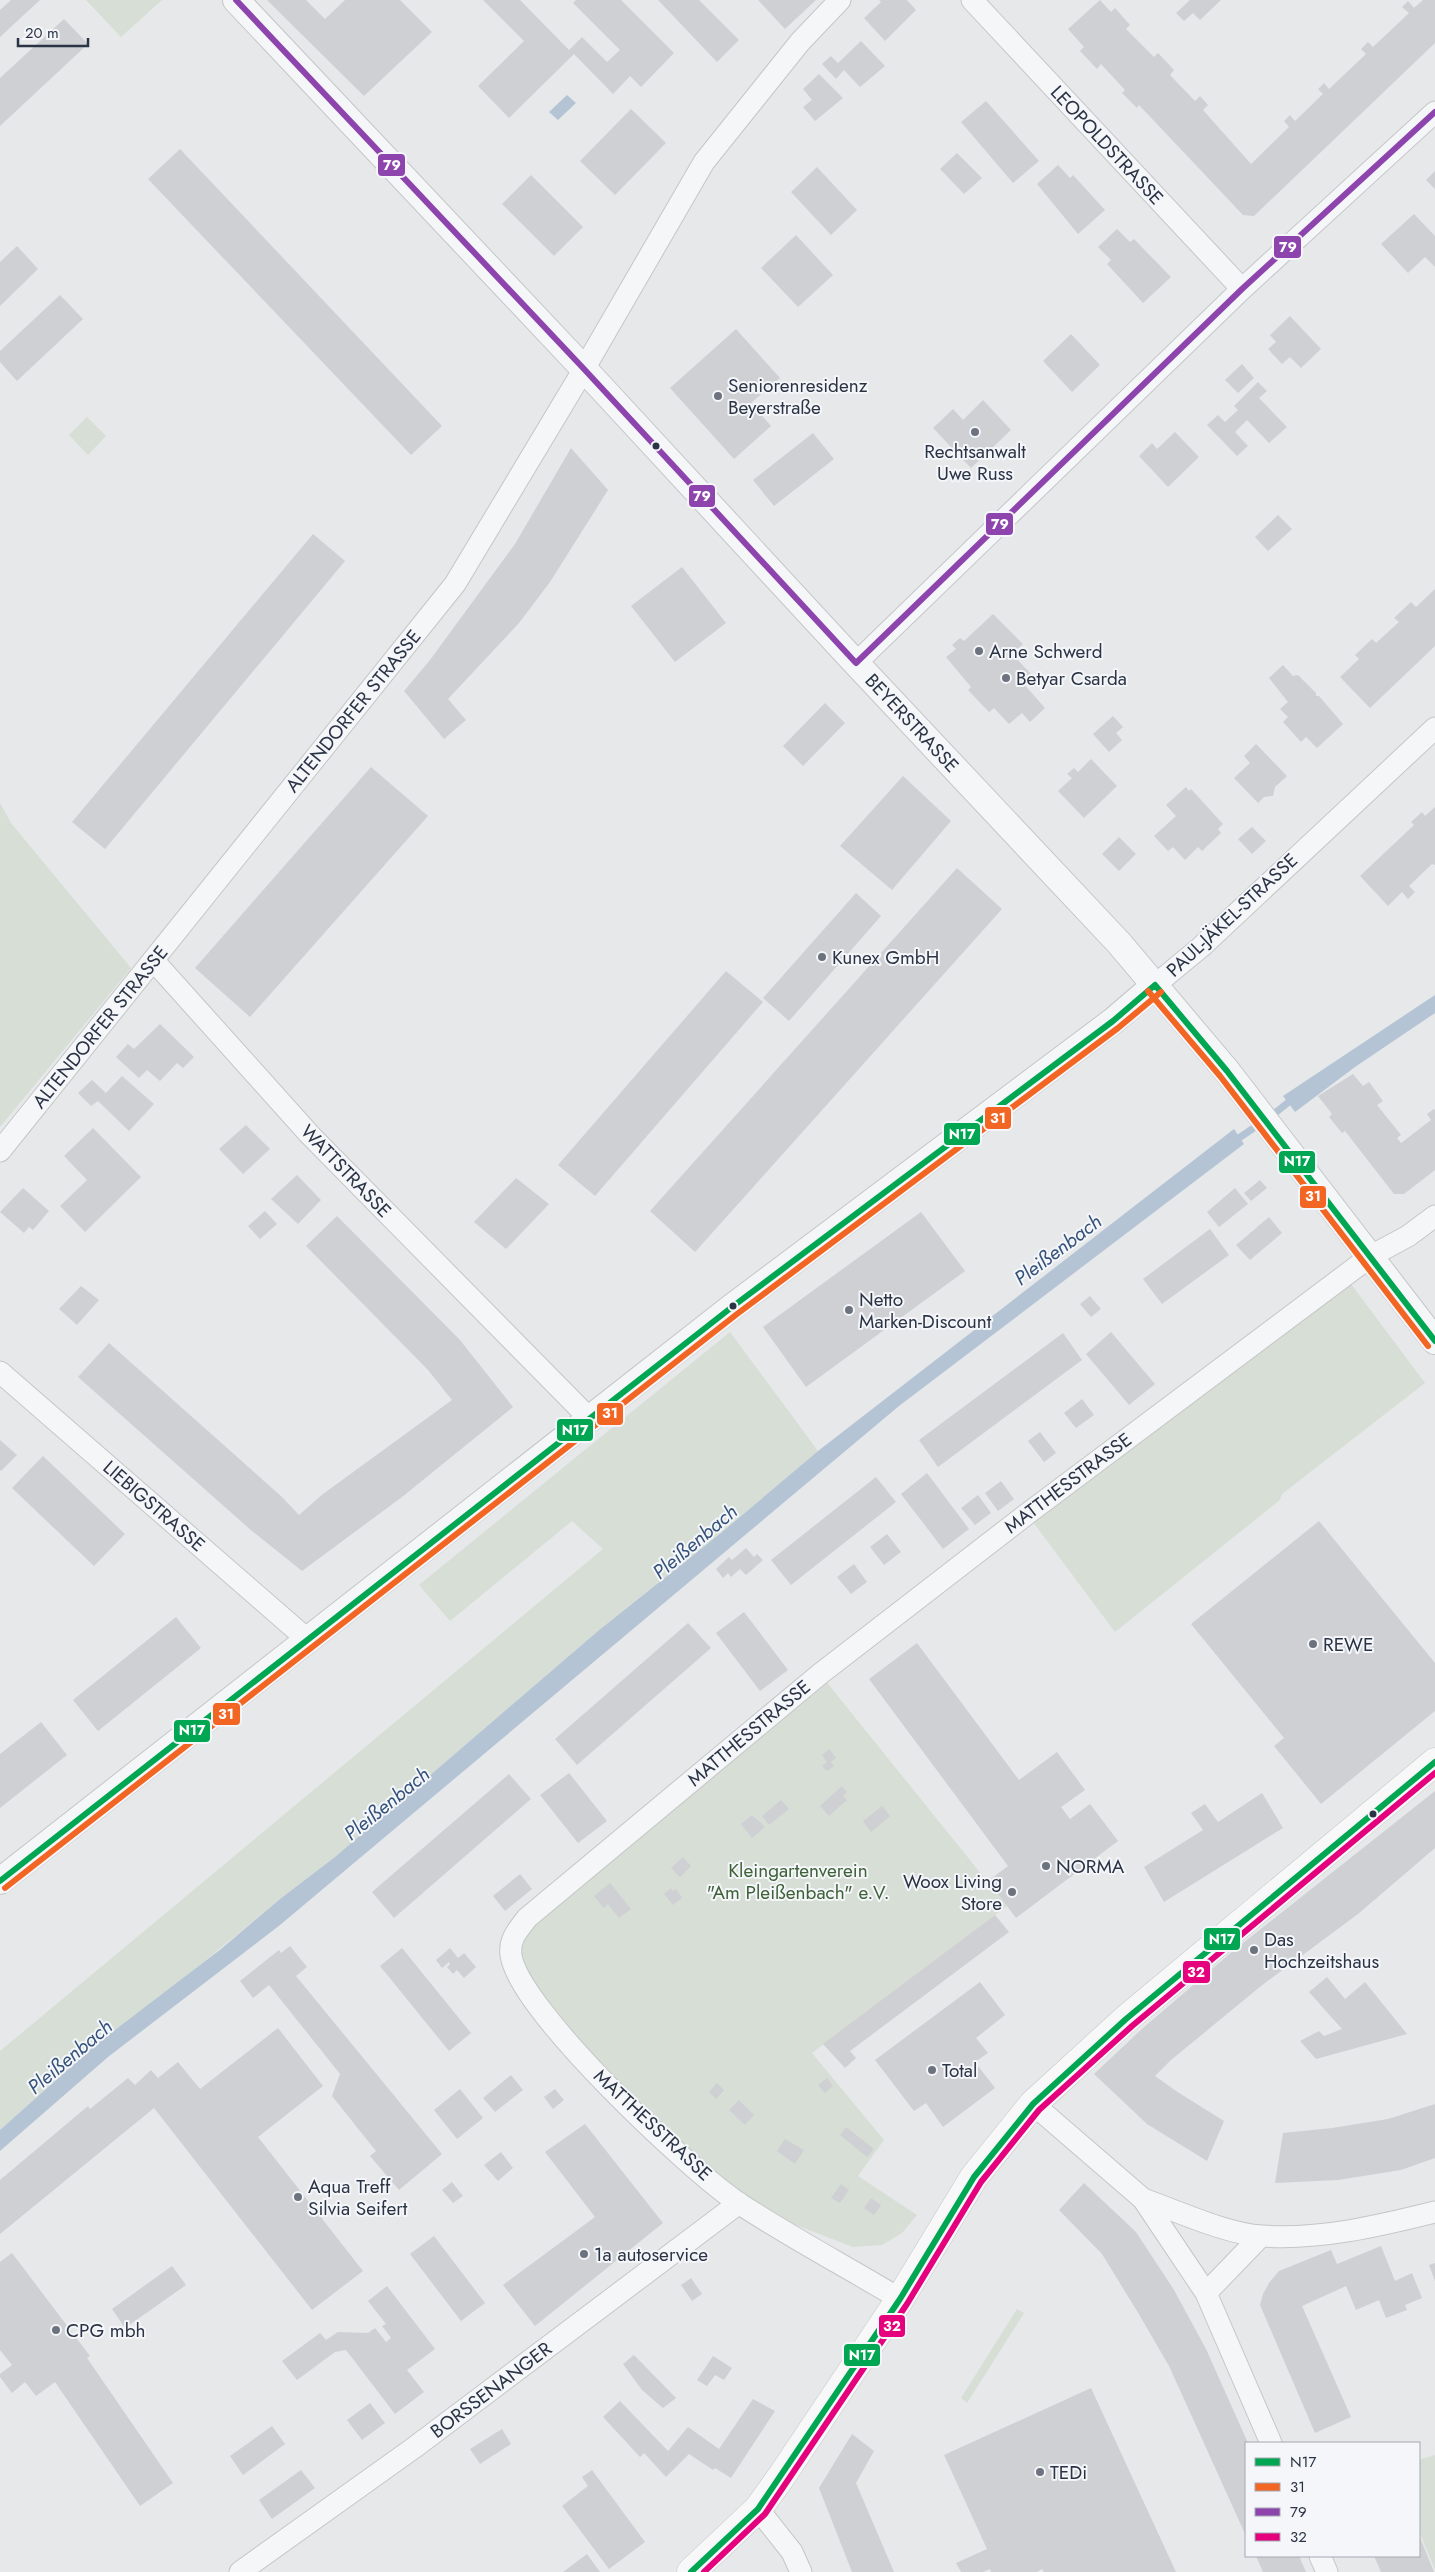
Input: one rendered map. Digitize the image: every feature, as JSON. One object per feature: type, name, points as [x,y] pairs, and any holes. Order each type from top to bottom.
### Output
[{"type":"main road","points":[[691,2572],[758,2509],[900,2299],[974,2177],[1033,2104],[1126,2019],[1435,1762]]},
{"type":"street","name":"BEYERSTRASSE","points":[[236,0],[584,369],[856,663],[1112,935],[1226,1072],[1371,1256],[1435,1341]]},
{"type":"street","name":"ALTENDORFER STRASSE","points":[[0,1151],[455,584],[584,369],[704,162],[800,42],[840,0]]},
{"type":"street","name":"LEOPOLDSTRASSE","points":[[972,0],[1242,290]]},
{"type":"street","points":[[856,663],[1242,290],[1435,112]]},
{"type":"street","name":"PAUL-JÄKEL-STRASSE","points":[[0,1881],[589,1418],[790,1263],[1113,1022],[1201,947],[1433,732]]},
{"type":"street","name":"WATTSTRASSE","points":[[153,960],[310,1135],[589,1418]]},
{"type":"street","name":"MATTHESSTRASSE","points":[[900,2299],[739,2203],[674,2151],[604,2080],[532,2000],[517,1976],[511,1955],[512,1937],[527,1918],[820,1674],[1026,1514],[1371,1256],[1408,1236],[1435,1216]]},
{"type":"street","name":"LIEBIGSTRASSE","points":[[0,1372],[308,1640]]},
{"type":"street","points":[[1033,2104],[1143,2199],[1206,2292],[1271,2442]]},
{"type":"street","points":[[1143,2199],[1223,2227],[1261,2236],[1321,2234],[1380,2226],[1435,2212]]},
{"type":"street","name":"BORSSENANGER","points":[[240,2572],[423,2442],[739,2203]]},
{"type":"street","points":[[1206,2292],[1261,2236]]},
{"type":"street","points":[[758,2509],[792,2552],[801,2572]]},
{"type":"street","points":[[1320,2557],[1327,2572]]},
{"type":"green space","points":[[86,0],[162,0],[121,37]]},
{"type":"green space","points":[[87,417],[106,436],[88,455],[69,435]]},
{"type":"green space","points":[[0,803],[11,823],[131,968],[0,1127]]},
{"type":"green space","points":[[1345,1276],[1425,1383],[1282,1494],[1280,1500],[1115,1632],[1027,1514]]},
{"type":"green space","points":[[730,1332],[818,1451],[721,1533],[598,1631],[335,1857],[280,1899],[0,2130],[0,2051],[603,1549],[572,1521],[450,1621],[419,1585]]},
{"type":"green space","name":"Kleingartenverein \"Am Pleißenbach\" e.V.","points":[[820,1674],[1007,1906],[812,2053],[884,2140],[858,2176],[917,2215],[902,2233],[882,2245],[853,2247],[739,2203],[550,2022],[512,1937]]},
{"type":"green space","points":[[1017,2309],[1024,2313],[967,2403],[961,2398]]},
{"type":"green space","points":[[1435,2455],[1435,2570],[1420,2533],[1420,2460]]},
{"type":"water","points":[[567,95],[576,103],[558,120],[549,112]]},
{"type":"water","points":[[1435,995],[1435,1013],[1355,1067],[1295,1112],[1283,1096]]},
{"type":"water","points":[[1234,1129],[1244,1144],[899,1406],[280,1925],[108,2057],[0,2151],[0,2130],[98,2043],[221,1949],[280,1899],[335,1857],[598,1631],[721,1533],[818,1451]]},
{"type":"building","points":[[11,0],[40,0],[0,37],[0,10]]},
{"type":"building","points":[[267,0],[306,0],[325,19],[345,0],[400,0],[432,32],[364,96]]},
{"type":"building","points":[[483,0],[520,0],[569,50],[582,37],[607,62],[620,50],[573,3],[576,0],[621,0],[674,53],[641,87],[630,76],[613,94],[574,54],[509,118],[478,86],[524,41]]},
{"type":"building","points":[[658,0],[699,0],[739,40],[717,62]]},
{"type":"building","points":[[758,0],[816,0],[785,29]]},
{"type":"building","points":[[879,0],[907,0],[916,10],[885,41],[864,18],[881,2]]},
{"type":"building","points":[[1100,0],[1111,12],[1115,8],[1130,25],[1126,29],[1154,57],[1158,53],[1174,70],[1170,75],[1195,101],[1200,96],[1208,105],[1203,110],[1251,164],[1289,127],[1284,121],[1290,115],[1295,121],[1323,94],[1318,89],[1324,83],[1329,89],[1366,54],[1361,49],[1368,42],[1373,47],[1409,13],[1402,7],[1408,1],[1414,8],[1423,0],[1435,0],[1435,43],[1254,216],[1243,215],[1139,105],[1137,108],[1122,93],[1125,90],[1101,64],[1097,69],[1080,51],[1084,47],[1068,29]]},
{"type":"building","points":[[1190,0],[1221,0],[1200,20],[1193,13],[1184,21],[1176,13]]},
{"type":"building","points":[[64,19],[88,44],[0,126],[0,78]]},
{"type":"building","points":[[861,41],[885,66],[860,87],[844,70],[836,79],[822,64],[831,56],[838,63]]},
{"type":"building","points":[[819,74],[843,98],[815,121],[803,107],[812,100],[803,89]]},
{"type":"building","points":[[986,101],[1039,161],[1013,183],[961,122]]},
{"type":"building","points":[[631,109],[666,143],[615,195],[580,161]]},
{"type":"building","points":[[180,149],[442,426],[411,455],[148,179]]},
{"type":"building","points":[[957,153],[982,178],[964,194],[940,169]]},
{"type":"building","points":[[1058,165],[1070,178],[1073,175],[1105,210],[1078,234],[1037,184]]},
{"type":"building","points":[[817,167],[857,210],[831,235],[791,192]]},
{"type":"building","points":[[1435,171],[1435,189],[1426,180]]},
{"type":"building","points":[[531,175],[583,227],[554,256],[502,204]]},
{"type":"building","points":[[1414,214],[1435,236],[1435,267],[1425,257],[1408,273],[1381,244]]},
{"type":"building","points":[[1117,229],[1130,242],[1134,239],[1171,277],[1143,303],[1107,264],[1111,260],[1098,247]]},
{"type":"building","points":[[796,235],[833,275],[798,307],[761,268]]},
{"type":"building","points":[[17,246],[38,269],[0,306],[0,262]]},
{"type":"building","points":[[60,295],[83,319],[17,381],[0,362],[0,351]]},
{"type":"building","points":[[1290,316],[1321,349],[1301,368],[1290,357],[1282,364],[1268,349],[1276,342],[1270,335]]},
{"type":"building","name":"Seniorenresidenz Beyerstraße","points":[[736,329],[780,378],[751,403],[771,426],[734,459],[670,388]]},
{"type":"building","points":[[1071,334],[1100,365],[1072,392],[1043,361]]},
{"type":"building","points":[[1242,364],[1254,378],[1238,393],[1225,380]]},
{"type":"building","points":[[1258,382],[1267,391],[1259,398],[1287,427],[1269,443],[1247,420],[1235,432],[1248,446],[1237,456],[1207,425],[1218,415],[1225,422],[1238,410],[1234,406]]},
{"type":"building","points":[[983,400],[1011,430],[971,468],[933,428],[953,409],[963,420]]},
{"type":"building","points":[[1175,432],[1199,457],[1168,487],[1139,456],[1152,443],[1157,449]]},
{"type":"building","points":[[813,433],[834,459],[774,506],[753,480]]},
{"type":"building","points":[[571,448],[608,490],[550,582],[519,623],[448,699],[466,720],[444,739],[404,691],[430,660],[515,544]]},
{"type":"building","points":[[1278,515],[1292,529],[1268,551],[1255,537]]},
{"type":"building","points":[[313,534],[345,561],[105,849],[72,822]]},
{"type":"building","points":[[682,567],[726,623],[675,662],[631,606]]},
{"type":"building","points":[[1435,589],[1435,646],[1370,708],[1340,677],[1359,659],[1355,655],[1372,639],[1376,643],[1399,622],[1394,618],[1411,602],[1416,607]]},
{"type":"building","points":[[993,614],[1023,644],[1012,654],[1031,674],[1022,682],[1045,708],[1030,722],[1022,713],[1009,724],[994,708],[989,712],[968,690],[971,687],[946,657],[956,649],[952,645],[960,638],[964,641]]},
{"type":"building","points":[[1283,665],[1293,676],[1298,675],[1343,724],[1317,748],[1306,737],[1301,742],[1283,722],[1288,717],[1280,709],[1288,702],[1269,678]]},
{"type":"building","points":[[825,703],[845,723],[803,766],[783,746]]},
{"type":"building","points":[[1113,716],[1123,727],[1116,733],[1122,740],[1109,752],[1093,734]]},
{"type":"building","points":[[1256,744],[1287,776],[1275,787],[1273,796],[1264,797],[1258,803],[1234,778],[1250,763],[1244,756]]},
{"type":"building","points":[[1091,759],[1117,786],[1084,818],[1058,791],[1072,778],[1067,774],[1074,768],[1078,772]]},
{"type":"building","points":[[371,767],[428,816],[250,1017],[195,968]]},
{"type":"building","points":[[903,776],[951,821],[892,890],[840,846]]},
{"type":"building","points":[[1186,787],[1189,791],[1191,789],[1223,824],[1218,829],[1221,833],[1202,851],[1198,847],[1185,860],[1173,847],[1168,851],[1154,836],[1176,816],[1166,805]]},
{"type":"building","points":[[1435,807],[1435,865],[1432,864],[1409,886],[1415,892],[1408,899],[1402,892],[1388,906],[1360,876],[1414,825],[1411,822],[1422,812],[1425,816]]},
{"type":"building","points":[[1252,827],[1266,841],[1252,854],[1238,839]]},
{"type":"building","points":[[1119,837],[1136,854],[1119,871],[1102,854]]},
{"type":"building","points":[[957,868],[1002,909],[695,1252],[650,1211]]},
{"type":"building","name":"Kunex GmbH","points":[[856,893],[881,916],[789,1021],[763,998]]},
{"type":"building","points":[[726,971],[763,1002],[595,1196],[558,1165]]},
{"type":"building","points":[[160,1024],[194,1057],[183,1068],[177,1063],[160,1081],[147,1070],[139,1078],[116,1057],[128,1044],[134,1049]]},
{"type":"building","points":[[1353,1074],[1363,1086],[1369,1082],[1383,1101],[1377,1105],[1401,1135],[1397,1138],[1401,1143],[1431,1120],[1427,1114],[1435,1110],[1435,1170],[1404,1194],[1394,1194],[1345,1131],[1342,1133],[1329,1117],[1332,1114],[1318,1096]]},
{"type":"building","points":[[122,1076],[154,1104],[129,1131],[98,1101],[91,1106],[78,1093],[92,1080],[106,1093]]},
{"type":"building","points":[[246,1125],[270,1149],[243,1174],[219,1149]]},
{"type":"building","points":[[93,1128],[141,1177],[85,1232],[60,1206],[87,1180],[64,1156]]},
{"type":"building","points":[[297,1175],[321,1200],[298,1224],[271,1199]]},
{"type":"building","points":[[516,1178],[549,1204],[506,1249],[474,1222]]},
{"type":"building","points":[[1260,1180],[1267,1188],[1251,1201],[1244,1193]]},
{"type":"building","points":[[23,1188],[49,1211],[33,1230],[29,1227],[24,1233],[0,1212]]},
{"type":"building","points":[[1235,1188],[1248,1204],[1219,1227],[1207,1212]]},
{"type":"building","points":[[265,1211],[277,1224],[260,1239],[248,1226]]},
{"type":"building","name":"Netto Marken-Discount","points":[[921,1212],[965,1271],[806,1387],[763,1327]]},
{"type":"building","points":[[337,1216],[460,1340],[513,1407],[402,1497],[302,1571],[252,1531],[78,1377],[109,1343],[282,1497],[299,1515],[323,1494],[452,1400],[428,1370],[306,1246]]},
{"type":"building","points":[[1269,1217],[1282,1233],[1250,1260],[1236,1245]]},
{"type":"building","points":[[1210,1229],[1229,1255],[1162,1304],[1143,1279]]},
{"type":"building","points":[[81,1286],[99,1300],[77,1325],[59,1309]]},
{"type":"building","points":[[1090,1296],[1101,1309],[1091,1317],[1080,1304]]},
{"type":"building","points":[[1111,1332],[1155,1384],[1129,1405],[1086,1354]]},
{"type":"building","points":[[1063,1333],[1082,1360],[938,1467],[919,1440]]},
{"type":"building","points":[[1082,1399],[1094,1415],[1076,1428],[1064,1413]]},
{"type":"building","points":[[1040,1432],[1056,1453],[1044,1462],[1028,1441]]},
{"type":"building","points":[[0,1440],[17,1455],[1,1471],[0,1470]]},
{"type":"building","points":[[43,1456],[125,1534],[94,1566],[12,1488]]},
{"type":"building","points":[[927,1473],[969,1529],[943,1549],[901,1494]]},
{"type":"building","points":[[876,1477],[896,1502],[791,1585],[771,1560]]},
{"type":"building","points":[[1001,1481],[1014,1499],[998,1511],[985,1493]]},
{"type":"building","points":[[978,1495],[991,1513],[975,1525],[961,1508]]},
{"type":"building","name":"REWE","points":[[1319,1521],[1435,1663],[1435,1711],[1321,1804],[1274,1746],[1284,1738],[1191,1624]]},
{"type":"building","points":[[887,1534],[901,1552],[884,1565],[870,1547]]},
{"type":"building","points":[[746,1548],[754,1557],[757,1554],[763,1560],[746,1575],[740,1569],[731,1577],[728,1573],[723,1578],[716,1569],[729,1557],[732,1560]]},
{"type":"building","points":[[854,1564],[867,1582],[851,1594],[837,1577]]},
{"type":"building","points":[[744,1612],[788,1670],[760,1691],[716,1633]]},
{"type":"building","points":[[176,1617],[201,1648],[98,1731],[73,1700]]},
{"type":"building","points":[[688,1623],[711,1648],[577,1765],[555,1739]]},
{"type":"building","points":[[917,1643],[1019,1780],[1057,1752],[1085,1790],[1061,1807],[1070,1819],[1090,1804],[1118,1841],[1016,1918],[988,1881],[1008,1866],[869,1679]]},
{"type":"building","points":[[41,1722],[67,1755],[0,1808],[0,1754]]},
{"type":"building","points":[[829,1749],[836,1758],[831,1762],[834,1766],[827,1771],[822,1766],[827,1762],[822,1755]]},
{"type":"building","points":[[569,1773],[607,1821],[578,1843],[540,1795]]},
{"type":"building","points":[[509,1774],[531,1799],[394,1918],[372,1892]]},
{"type":"building","points":[[842,1786],[847,1792],[843,1796],[847,1800],[829,1816],[820,1806]]},
{"type":"building","points":[[1435,1791],[1435,1848],[1358,1914],[1261,1986],[1171,2060],[1155,2076],[1224,2121],[1207,2161],[1147,2124],[1094,2074],[1143,2028],[1233,1951]]},
{"type":"building","points":[[1262,1793],[1283,1828],[1164,1902],[1144,1867],[1203,1830],[1191,1813],[1205,1804],[1218,1822]]},
{"type":"building","points":[[781,1800],[789,1809],[769,1825],[762,1816]]},
{"type":"building","points":[[882,1806],[890,1816],[871,1832],[863,1821]]},
{"type":"building","points":[[752,1815],[765,1827],[752,1838],[741,1824]]},
{"type":"building","points":[[683,1857],[691,1866],[680,1877],[671,1868]]},
{"type":"building","points":[[520,1874],[532,1889],[505,1911],[493,1896]]},
{"type":"building","points":[[610,1883],[631,1909],[619,1918],[608,1904],[604,1908],[594,1896]]},
{"type":"building","points":[[671,1888],[673,1891],[676,1889],[682,1898],[673,1905],[664,1894]]},
{"type":"building","points":[[995,1915],[1009,1932],[850,2051],[856,2058],[845,2068],[823,2044]]},
{"type":"building","points":[[290,1946],[307,1967],[296,1976],[442,2154],[399,2190],[370,2156],[376,2151],[332,2096],[340,2074],[269,1985],[253,1998],[240,1981],[279,1950],[281,1953]]},
{"type":"building","points":[[402,1948],[471,2033],[449,2051],[380,1966]]},
{"type":"building","points":[[450,1948],[458,1958],[464,1953],[476,1967],[464,1978],[457,1970],[453,1974],[447,1967],[450,1964],[449,1962],[442,1968],[436,1960]]},
{"type":"building","points":[[1327,1977],[1345,1999],[1365,1982],[1407,2034],[1316,2059],[1300,2041],[1319,2031],[1324,2036],[1342,2029],[1309,1992]]},
{"type":"building","name":"Total","points":[[980,1982],[1005,2015],[976,2038],[988,2053],[975,2062],[995,2088],[943,2127],[926,2103],[914,2111],[875,2060]]},
{"type":"building","points":[[278,2028],[323,2086],[258,2137],[363,2271],[312,2310],[154,2108],[0,2234],[0,2180],[88,2106],[90,2109],[128,2078],[135,2085],[151,2070],[158,2078],[178,2062],[200,2089]]},
{"type":"building","points":[[511,2075],[523,2090],[495,2112],[483,2098]]},
{"type":"building","points":[[827,2078],[833,2086],[825,2093],[818,2085]]},
{"type":"building","points":[[717,2083],[724,2090],[716,2099],[709,2092]]},
{"type":"building","points":[[460,2089],[483,2118],[457,2139],[434,2110]]},
{"type":"building","points":[[555,2089],[564,2100],[553,2109],[544,2097]]},
{"type":"building","points":[[739,2100],[754,2115],[745,2125],[729,2110]]},
{"type":"building","points":[[1435,2104],[1435,2158],[1401,2170],[1338,2180],[1275,2183],[1283,2133],[1332,2128],[1388,2119]]},
{"type":"building","name":"1a autoservice","points":[[585,2124],[663,2223],[535,2326],[503,2285],[595,2217],[545,2152]]},
{"type":"building","points":[[846,2127],[874,2149],[867,2157],[840,2135]]},
{"type":"building","points":[[785,2139],[804,2150],[795,2164],[777,2151]]},
{"type":"building","points":[[501,2152],[513,2168],[498,2181],[484,2165]]},
{"type":"building","points":[[452,2182],[463,2196],[453,2203],[442,2190]]},
{"type":"building","points":[[1084,2183],[1136,2232],[1174,2290],[1206,2349],[1248,2442],[1245,2442],[1245,2534],[1169,2366],[1102,2254],[1059,2210]]},
{"type":"building","points":[[841,2184],[849,2190],[840,2203],[831,2198]]},
{"type":"building","points":[[871,2198],[881,2205],[874,2215],[864,2208]]},
{"type":"building","points":[[434,2236],[485,2303],[461,2321],[410,2254]]},
{"type":"building","points":[[1381,2246],[1395,2281],[1412,2273],[1422,2298],[1405,2305],[1407,2310],[1386,2318],[1379,2300],[1356,2310],[1346,2286],[1302,2306],[1351,2417],[1315,2433],[1260,2305],[1263,2294],[1279,2271],[1331,2250],[1337,2264]]},
{"type":"building","points":[[12,2253],[90,2356],[87,2358],[173,2483],[140,2506],[55,2382],[36,2396],[25,2382],[12,2393],[0,2377],[0,2374],[12,2365],[0,2350],[0,2262]]},
{"type":"building","points":[[1435,2263],[1435,2281],[1429,2265]]},
{"type":"building","points":[[172,2266],[186,2285],[125,2328],[112,2309]]},
{"type":"building","points":[[691,2278],[702,2294],[692,2301],[681,2285]]},
{"type":"building","points":[[387,2286],[435,2349],[407,2370],[424,2392],[395,2414],[346,2350],[335,2352],[297,2380],[282,2361],[320,2333],[326,2340],[338,2332],[368,2333],[375,2328],[386,2342],[391,2338],[382,2326],[386,2324],[368,2301]]},
{"type":"building","points":[[634,2355],[676,2398],[663,2408],[642,2390],[623,2364]]},
{"type":"building","points":[[713,2356],[732,2368],[724,2380],[715,2375],[707,2386],[697,2380]]},
{"type":"building","name":"TEDi","points":[[1091,2388],[1176,2572],[1044,2572],[1042,2569],[1037,2572],[991,2572],[990,2569],[983,2572],[961,2572],[956,2563],[987,2549],[944,2455]]},
{"type":"building","points":[[753,2399],[775,2411],[731,2478],[715,2468],[713,2470],[689,2454],[666,2477],[644,2453],[640,2457],[603,2417],[620,2401],[668,2451],[688,2427],[719,2449]]},
{"type":"building","points":[[370,2403],[385,2423],[362,2440],[347,2420]]},
{"type":"building","points":[[272,2426],[285,2444],[243,2475],[230,2456]]},
{"type":"building","points":[[502,2429],[511,2444],[480,2464],[470,2449]]},
{"type":"building","points":[[852,2434],[874,2451],[856,2483],[894,2572],[852,2572],[819,2488]]},
{"type":"building","points":[[301,2470],[315,2488],[272,2519],[259,2500]]},
{"type":"building","points":[[592,2470],[645,2542],[609,2569],[562,2506],[588,2486],[582,2477]]},
{"type":"building","points":[[1420,2537],[1434,2572],[1381,2572],[1374,2557],[1420,2557]]},
{"type":"building","points":[[587,2554],[600,2572],[563,2572]]},
{"type":"building","points":[[1256,2557],[1299,2557],[1306,2572],[1263,2572]]},
{"type":"waterway","name":"Pleißenbach","points":[[1270,1117],[1295,1097]]},
{"type":"waterway","name":"Pleißenbach","points":[[1233,1142],[1261,1123]]},
{"type":"transit line","name":"79","points":[[236,0],[584,369],[856,663]]},
{"type":"transit line","name":"79","points":[[856,663],[1242,289],[1435,112]]},
{"type":"transit line","name":"N17","points":[[1155,985],[1227,1071],[1435,1341]]},
{"type":"transit line","name":"N17","points":[[0,1881],[732,1307],[1113,1021],[1155,985]]},
{"type":"transit line","name":"31","points":[[1148,991],[1220,1076],[1428,1346]]},
{"type":"transit line","name":"31","points":[[5,1888],[737,1314],[1118,1028],[1161,992]]},
{"type":"transit line","name":"N17","points":[[691,2572],[758,2509],[900,2299],[974,2177],[1033,2104],[1126,2019],[1435,1762]]},
{"type":"transit line","name":"32","points":[[704,2572],[765,2514],[907,2304],[981,2182],[1039,2110],[1132,2026],[1435,1773]]},
{"type":"place","name":"Seniorenresidenz Beyerstraße","points":[[718,396]]},
{"type":"place","name":"Rechtsanwalt Uwe Russ","points":[[975,432]]},
{"type":"place","name":"Arne Schwerd","points":[[979,651]]},
{"type":"place","name":"Betyar Csarda","points":[[1006,678]]},
{"type":"place","name":"Kunex GmbH","points":[[822,957]]},
{"type":"place","name":"Netto Marken-Discount","points":[[849,1310]]},
{"type":"place","name":"REWE","points":[[1313,1644]]},
{"type":"place","name":"NORMA","points":[[1046,1866]]},
{"type":"place","name":"Woox Living Store","points":[[1012,1892]]},
{"type":"place","name":"Das Hochzeitshaus","points":[[1254,1950]]},
{"type":"place","name":"Total","points":[[932,2070]]},
{"type":"place","name":"Aqua Treff Silvia Seifert","points":[[298,2197]]},
{"type":"place","name":"1a autoservice","points":[[584,2254]]},
{"type":"place","name":"CPG mbh","points":[[56,2330]]},
{"type":"place","name":"TEDi","points":[[1040,2472]]}]
